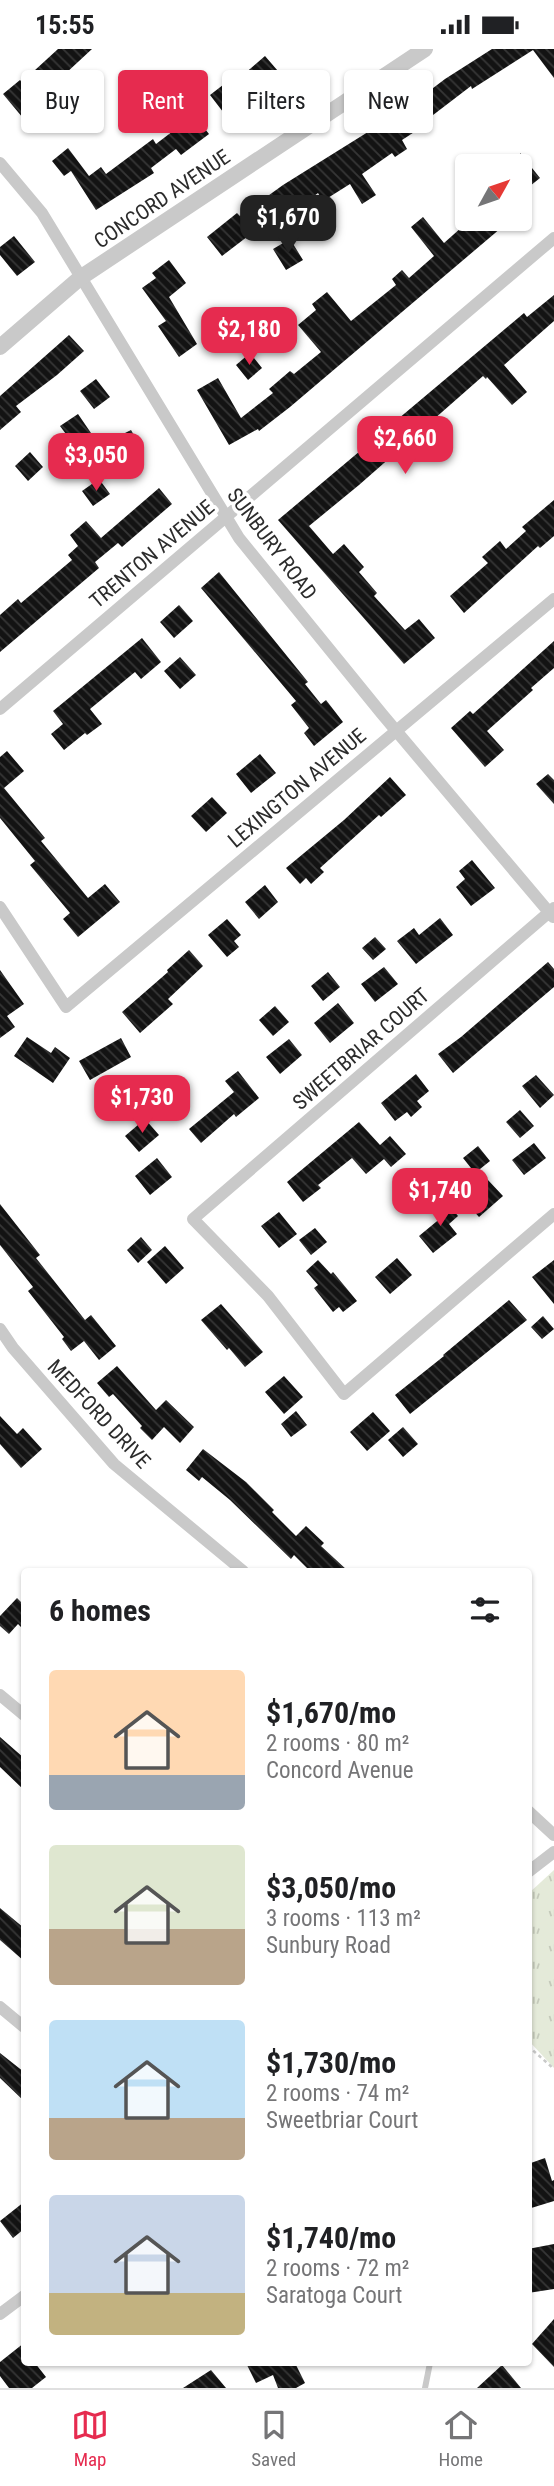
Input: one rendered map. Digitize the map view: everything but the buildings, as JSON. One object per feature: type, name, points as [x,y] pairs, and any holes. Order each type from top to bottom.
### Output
[{"type":"street","name":"CONCORD AVENUE","points":[[0,348],[80,278],[418,51]]},
{"type":"street","name":"SUNBURY ROAD","points":[[0,163],[42,213],[225,518],[396,730],[552,913]]},
{"type":"street","name":"TRENTON AVENUE","points":[[0,709],[554,239]]},
{"type":"street","name":"LEXINGTON AVENUE","points":[[0,907],[66,1007],[554,599]]},
{"type":"street","name":"SWEETBRIAR COURT","points":[[552,913],[193,1219],[268,1296],[344,1394],[554,1214]]},
{"type":"street","name":"MEDFORD DRIVE","points":[[0,1329],[6,1349],[114,1464],[239,1568]]},
{"type":"street","points":[[0,1695],[21,1712]]},
{"type":"street","points":[[532,1815],[554,1835]]},
{"type":"street","points":[[532,1869],[554,1852]]},
{"type":"street","points":[[0,2007],[21,2024]]},
{"type":"street","points":[[0,2314],[21,2298]]},
{"type":"lane","points":[[425,2388],[429,2366]]},
{"type":"path","points":[[532,2050],[554,2069]]},
{"type":"green space","points":[[554,1870],[554,2068],[532,2044],[532,1890]]}]
